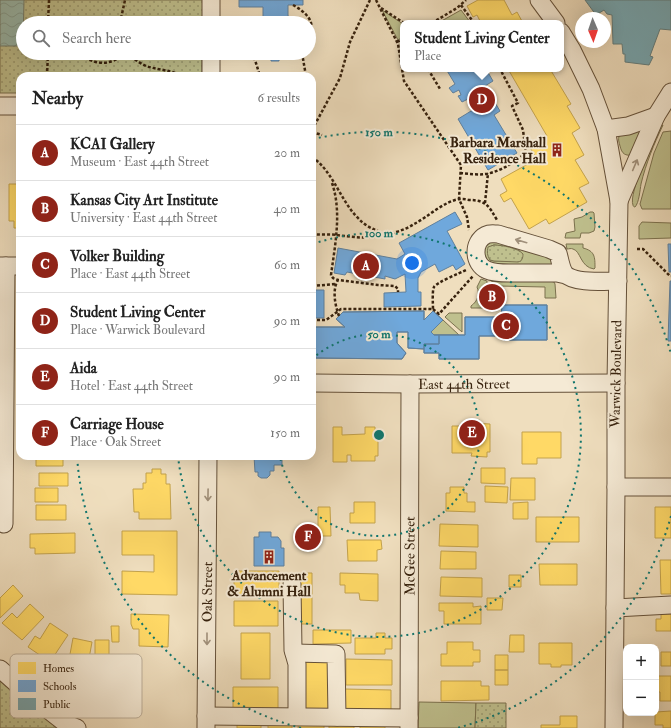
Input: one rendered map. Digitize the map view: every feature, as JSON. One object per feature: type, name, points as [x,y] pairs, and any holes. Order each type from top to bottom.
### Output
[{"type":"street","points":[[211,0],[211,16]]},
{"type":"street","points":[[539,0],[554,20]]},
{"type":"street","name":"Warwick Boulevard","points":[[564,37],[591,89],[606,129],[619,201],[616,382],[614,728]]},
{"type":"street","points":[[210,72],[211,60]]},
{"type":"street","points":[[619,201],[656,116],[671,92]]},
{"type":"street","points":[[0,106],[16,106]]},
{"type":"street","points":[[606,129],[628,126],[656,116]]},
{"type":"street","points":[[566,275],[562,270],[558,253],[549,249],[498,234],[486,235],[480,239],[477,245],[476,258],[478,262],[485,270],[491,272],[557,272],[582,281],[618,280]]},
{"type":"street","points":[[4,524],[9,266]]},
{"type":"street","name":"East 44th Street","points":[[316,383],[410,384],[616,382]]},
{"type":"street","name":"McGee Street","points":[[409,723],[410,384]]},
{"type":"street","name":"Oak Street","points":[[206,722],[208,460]]},
{"type":"street","points":[[616,487],[671,487]]},
{"type":"street","points":[[292,584],[293,650],[297,664],[297,716]]},
{"type":"street","points":[[615,608],[671,606]]},
{"type":"street","points":[[294,653],[336,654],[336,717]]},
{"type":"street","points":[[0,668],[10,677]]},
{"type":"street","points":[[206,722],[297,716],[336,717],[409,723]]},
{"type":"street","points":[[58,718],[65,723],[77,728]]},
{"type":"path","points":[[48,16],[49,0]]},
{"type":"path","points":[[122,16],[126,0]]},
{"type":"path","points":[[316,123],[340,78],[350,42],[370,0]]},
{"type":"path","points":[[376,0],[398,43],[400,56]]},
{"type":"path","points":[[437,20],[457,8],[466,0]]},
{"type":"path","points":[[293,5],[308,16]]},
{"type":"path","points":[[461,5],[472,20]]},
{"type":"path","points":[[379,7],[400,20]]},
{"type":"path","points":[[47,72],[48,60]]},
{"type":"path","points":[[90,60],[99,63],[116,60]]},
{"type":"path","points":[[135,60],[145,66],[172,72]]},
{"type":"path","points":[[255,60],[259,72]]},
{"type":"path","points":[[303,60],[305,72]]},
{"type":"path","points":[[403,72],[404,81],[461,166],[459,199],[468,217],[470,232]]},
{"type":"path","points":[[430,72],[440,90]]},
{"type":"path","points":[[460,173],[488,173],[507,166],[526,153],[522,130],[512,106],[518,103],[502,72]]},
{"type":"path","points":[[316,133],[322,135]]},
{"type":"path","points":[[316,160],[325,168],[352,212],[371,228],[386,235]]},
{"type":"path","points":[[485,203],[488,173]]},
{"type":"path","points":[[331,178],[337,200],[336,235],[330,275],[338,280],[395,286],[398,289],[398,292]]},
{"type":"path","points":[[316,234],[363,238],[386,235],[412,226],[450,202],[459,199],[485,203],[490,208],[499,225]]},
{"type":"path","points":[[637,249],[643,249],[671,276]]},
{"type":"path","points":[[433,309],[434,286],[472,268]]},
{"type":"path","points":[[316,320],[326,320],[341,309],[433,309],[439,314],[476,273]]},
{"type":"path","points":[[338,280],[336,284],[335,302],[339,316]]},
{"type":"path","points":[[316,286],[336,284]]},
{"type":"green space","points":[[0,0],[203,0],[203,16],[16,16],[16,60],[202,60],[202,72],[16,72],[16,93],[0,93]]},
{"type":"green space","points":[[382,10],[400,22],[400,39],[398,40]]},
{"type":"green space","points":[[461,10],[468,20],[443,20]]},
{"type":"green space","points":[[646,125],[633,155],[624,154],[620,146],[619,136]]},
{"type":"green space","points":[[663,125],[653,146],[635,207],[632,199],[634,190],[659,126]]},
{"type":"green space","points":[[671,131],[671,209],[642,209],[640,204],[654,153],[663,132]]},
{"type":"green space","points":[[590,212],[594,213],[594,231],[589,233],[581,233],[580,238],[565,238],[566,233],[575,231],[574,219],[582,217]]},
{"type":"green space","points":[[642,222],[671,223],[671,238],[639,239],[639,226]]},
{"type":"green space","points":[[490,240],[544,253],[554,261],[551,268],[486,264],[481,250]],"holes":[[[491,246],[503,246],[520,251],[521,261],[490,260]]]},
{"type":"green space","points":[[566,244],[583,244],[583,248],[587,249],[594,255],[595,268],[589,268],[583,262],[576,250],[567,249]]},
{"type":"green space","points":[[494,245],[505,246],[517,250],[523,254],[523,257],[518,262],[490,260],[488,257],[488,247]]},
{"type":"green space","points":[[481,279],[487,281],[487,308],[471,308],[478,297],[477,287]]},
{"type":"green space","points":[[492,281],[554,282],[556,298],[545,298],[545,287],[498,286],[497,298],[492,298]]},
{"type":"green space","points":[[449,313],[462,313],[462,332],[445,317]]},
{"type":"green space","points":[[443,320],[459,335],[434,335],[431,332]]},
{"type":"green space","points":[[0,676],[10,684],[10,718],[52,718],[65,728],[0,728]]},
{"type":"green space","points":[[419,702],[476,703],[475,728],[418,728]]},
{"type":"green space","points":[[476,703],[506,703],[506,728],[475,728]]},
{"type":"water","points":[[0,0],[24,0],[24,16],[16,16],[16,46],[0,46]]},
{"type":"building: Homes","points":[[478,0],[504,0],[512,15],[517,12],[521,20],[480,20],[477,15],[473,17],[467,6]]},
{"type":"building: Homes","name":"Barbara Marshall Residence Hall","points":[[510,72],[552,72],[571,104],[567,106],[580,128],[572,133],[584,155],[575,160],[589,183],[579,188],[587,202],[549,224],[546,219],[529,229],[511,198],[504,202],[500,195],[507,191],[501,179],[537,159],[529,146],[547,136]]},
{"type":"building: Homes","points":[[9,184],[16,184],[16,228],[14,228],[14,221],[9,221]]},
{"type":"building: Homes","points":[[472,423],[490,424],[490,452],[487,452],[487,457],[471,456],[472,453],[452,453],[452,426],[472,426]]},
{"type":"building: Homes","points":[[333,427],[342,427],[342,435],[365,434],[365,427],[375,427],[375,436],[378,436],[378,456],[375,456],[375,461],[351,461],[351,455],[347,455],[347,462],[333,462]]},
{"type":"building: Homes","points":[[522,432],[561,432],[561,458],[537,458],[537,464],[522,464]]},
{"type":"building: Homes","points":[[36,460],[63,460],[63,466],[36,466]]},
{"type":"building: Homes","points":[[481,468],[505,468],[505,484],[481,483]]},
{"type":"building: Homes","points":[[152,469],[161,469],[161,474],[166,474],[166,484],[170,484],[171,519],[139,519],[139,512],[134,512],[133,489],[143,489],[143,483],[146,483],[146,473],[152,473]]},
{"type":"building: Homes","points":[[39,473],[68,473],[68,486],[39,486]]},
{"type":"building: Homes","points":[[511,478],[535,478],[535,500],[510,500]]},
{"type":"building: Homes","points":[[485,486],[508,487],[507,503],[485,502]]},
{"type":"building: Homes","points":[[450,487],[464,487],[464,493],[467,493],[467,502],[475,502],[475,512],[446,511],[446,493],[450,493]]},
{"type":"building: Homes","points":[[35,488],[58,488],[58,502],[35,502]]},
{"type":"building: Homes","points":[[354,502],[375,502],[375,523],[350,523],[350,513],[354,513]]},
{"type":"building: Homes","points":[[528,502],[528,519],[513,519],[513,503]]},
{"type":"building: Homes","points":[[36,505],[66,505],[66,520],[36,520]]},
{"type":"building: Homes","points":[[318,507],[330,507],[331,536],[318,536]]},
{"type":"building: Homes","points":[[655,507],[671,507],[671,538],[655,538]]},
{"type":"building: Homes","points":[[536,517],[579,517],[579,542],[536,542]]},
{"type":"building: Homes","points":[[440,524],[478,525],[478,547],[439,546]]},
{"type":"building: Homes","points":[[122,531],[177,531],[177,595],[122,594],[122,571],[154,572],[154,555],[122,555]]},
{"type":"building: Homes","points":[[75,533],[75,553],[35,554],[35,548],[30,548],[30,534]]},
{"type":"building: Homes","points":[[347,540],[381,540],[382,549],[377,550],[377,561],[348,561]]},
{"type":"building: Homes","points":[[441,551],[476,552],[476,569],[440,569]]},
{"type":"building: Homes","points":[[660,560],[671,560],[671,594],[661,594]]},
{"type":"building: Homes","points":[[539,564],[577,564],[577,585],[540,585]]},
{"type":"building: Homes","points":[[234,571],[279,571],[279,595],[234,595]]},
{"type":"building: Homes","points":[[299,573],[312,573],[312,624],[299,624]]},
{"type":"building: Homes","points":[[340,573],[378,574],[378,601],[360,600],[359,593],[345,593],[345,585],[340,585]]},
{"type":"building: Homes","points":[[509,575],[521,575],[521,587],[509,587]]},
{"type":"building: Homes","points":[[441,577],[482,578],[482,597],[440,596]]},
{"type":"building: Homes","points":[[13,585],[23,596],[0,618],[0,598]]},
{"type":"building: Homes","points":[[487,598],[503,598],[502,610],[487,610]]},
{"type":"building: Homes","points":[[234,601],[278,601],[278,626],[234,626]]},
{"type":"building: Homes","points":[[439,603],[473,603],[473,607],[481,606],[481,624],[444,624],[444,611],[439,611]]},
{"type":"building: Homes","points":[[30,604],[44,617],[22,640],[2,623],[12,613],[17,618]]},
{"type":"building: Homes","points":[[131,614],[169,615],[168,647],[139,646],[139,629],[133,629],[131,624]]},
{"type":"building: Homes","points":[[661,614],[671,614],[671,631],[656,631],[656,619],[661,619]]},
{"type":"building: Homes","points":[[50,623],[68,635],[55,654],[38,654],[28,647],[35,636],[40,639]]},
{"type":"building: Homes","points":[[111,626],[119,626],[119,642],[112,642]]},
{"type":"building: Homes","points":[[313,630],[351,630],[351,643],[313,644]]},
{"type":"building: Homes","points":[[241,633],[270,633],[270,679],[241,679]]},
{"type":"building: Homes","points":[[376,633],[385,633],[385,638],[392,638],[392,649],[385,649],[385,654],[355,654],[355,638],[376,638]]},
{"type":"building: Homes","points":[[510,635],[524,635],[524,652],[509,652]]},
{"type":"building: Homes","points":[[73,638],[92,642],[90,654],[70,654]]},
{"type":"building: Homes","points":[[95,640],[109,640],[109,654],[95,654]]},
{"type":"building: Homes","points":[[447,642],[473,642],[473,650],[480,650],[480,662],[473,662],[473,666],[441,666],[441,654],[447,654]]},
{"type":"building: Homes","points":[[539,643],[572,643],[572,665],[551,667],[551,664],[539,664]]},
{"type":"building: Homes","points":[[661,652],[671,652],[671,666],[661,666]]},
{"type":"building: Homes","points":[[495,655],[508,655],[508,670],[495,670]]},
{"type":"building: Homes","points":[[330,657],[329,713],[305,713],[305,662],[318,662]]},
{"type":"building: Homes","points":[[346,659],[392,660],[392,685],[346,685]]},
{"type":"building: Homes","points":[[495,670],[508,670],[508,685],[495,685]]},
{"type":"building: Homes","points":[[659,676],[671,676],[671,701],[660,701]]},
{"type":"building: Homes","points":[[441,681],[481,681],[481,686],[489,686],[489,700],[441,701]]},
{"type":"building: Homes","points":[[233,687],[278,687],[278,710],[233,710]]},
{"type":"building: Homes","points":[[345,689],[391,690],[391,714],[345,714]]},
{"type":"building: Homes","points":[[671,711],[671,728],[663,728],[663,725],[655,725],[655,716],[659,716],[659,712]]},
{"type":"building: Homes","points":[[560,716],[577,716],[577,728],[541,728],[541,725],[560,725]]},
{"type":"building: Homes","points":[[237,720],[261,721],[261,728],[237,728]]},
{"type":"building: Homes","points":[[268,721],[292,721],[292,728],[268,728]]},
{"type":"building: Homes","points":[[299,721],[324,722],[324,728],[298,728]]},
{"type":"building: Homes","points":[[329,721],[354,721],[354,728],[329,728]]},
{"type":"building: Homes","points":[[360,721],[385,721],[385,728],[360,728]]},
{"type":"building: Schools","points":[[239,0],[303,0],[303,5],[288,5],[288,16],[263,16],[263,7],[239,7]]},
{"type":"building: Schools","points":[[448,72],[488,72],[493,81],[485,86],[500,111],[494,115],[517,153],[488,170],[458,119],[476,108],[470,98],[462,102],[458,96],[461,95],[459,90],[453,93],[449,88],[455,84]]},
{"type":"building: Schools","points":[[455,212],[462,224],[447,231],[465,264],[456,270],[453,265],[439,272],[435,264],[421,272],[418,278],[418,292],[421,292],[421,306],[384,307],[384,293],[406,292],[405,274],[395,279],[385,276],[385,279],[347,272],[345,275],[334,273],[338,248],[397,259],[405,254],[399,243]]},
{"type":"building: Schools","points":[[668,244],[671,244],[671,272],[669,272]]},
{"type":"building: Schools","points":[[670,281],[671,341],[668,341]]},
{"type":"building: Schools","points":[[316,290],[324,290],[324,318],[316,318]]},
{"type":"building: Schools","points":[[502,305],[547,305],[547,340],[504,340],[504,336],[479,336],[479,359],[439,359],[439,353],[424,353],[424,349],[408,348],[408,332],[397,332],[397,343],[406,353],[402,359],[316,358],[316,327],[345,327],[336,319],[343,312],[424,311],[424,320],[433,311],[443,320],[431,332],[434,335],[465,335],[465,317],[501,317]]},
{"type":"building: Schools","points":[[502,305],[547,305],[547,340],[504,340],[504,336],[479,336],[479,359],[439,359],[439,353],[424,353],[424,344],[439,344],[439,335],[465,335],[465,317],[501,317]]},
{"type":"building: Schools","points":[[424,311],[424,320],[433,311],[443,320],[431,332],[434,335],[439,335],[439,344],[424,344],[424,349],[408,348],[408,332],[397,332],[397,343],[406,353],[402,359],[316,358],[316,327],[345,327],[336,319],[343,312]]},
{"type":"building: Schools","points":[[254,460],[282,460],[282,465],[274,465],[274,471],[270,471],[270,475],[267,478],[261,478],[258,476],[258,472],[255,472]]},
{"type":"building: Schools","points":[[300,527],[316,527],[316,547],[301,547]]},
{"type":"building: Schools","name":"Advancement & Alumni Hall","points":[[259,532],[271,532],[271,537],[278,537],[281,541],[281,548],[284,548],[284,566],[254,566],[254,537],[259,537]]},
{"type":"building: Public","points":[[585,0],[671,0],[671,30],[660,29],[650,56],[653,57],[649,65],[625,62],[625,54],[623,54],[622,44],[613,44],[611,12],[606,12],[604,10],[601,12],[594,12]]},
{"type":"place","name":"Student Living Center","points":[[482,100]]},
{"type":"place","name":"Barbara Marshall Residence Hall","points":[[557,150]]},
{"type":"place","name":"KCAI Gallery","points":[[366,266]]},
{"type":"place","name":"Kansas City Art Institute","points":[[492,297]]},
{"type":"place","name":"Volker Building","points":[[506,326]]},
{"type":"place","name":"Aida","points":[[472,433]]},
{"type":"place","name":"Carriage House","points":[[308,537]]},
{"type":"place","name":"Advancement & Alumni Hall","points":[[269,557]]}]
